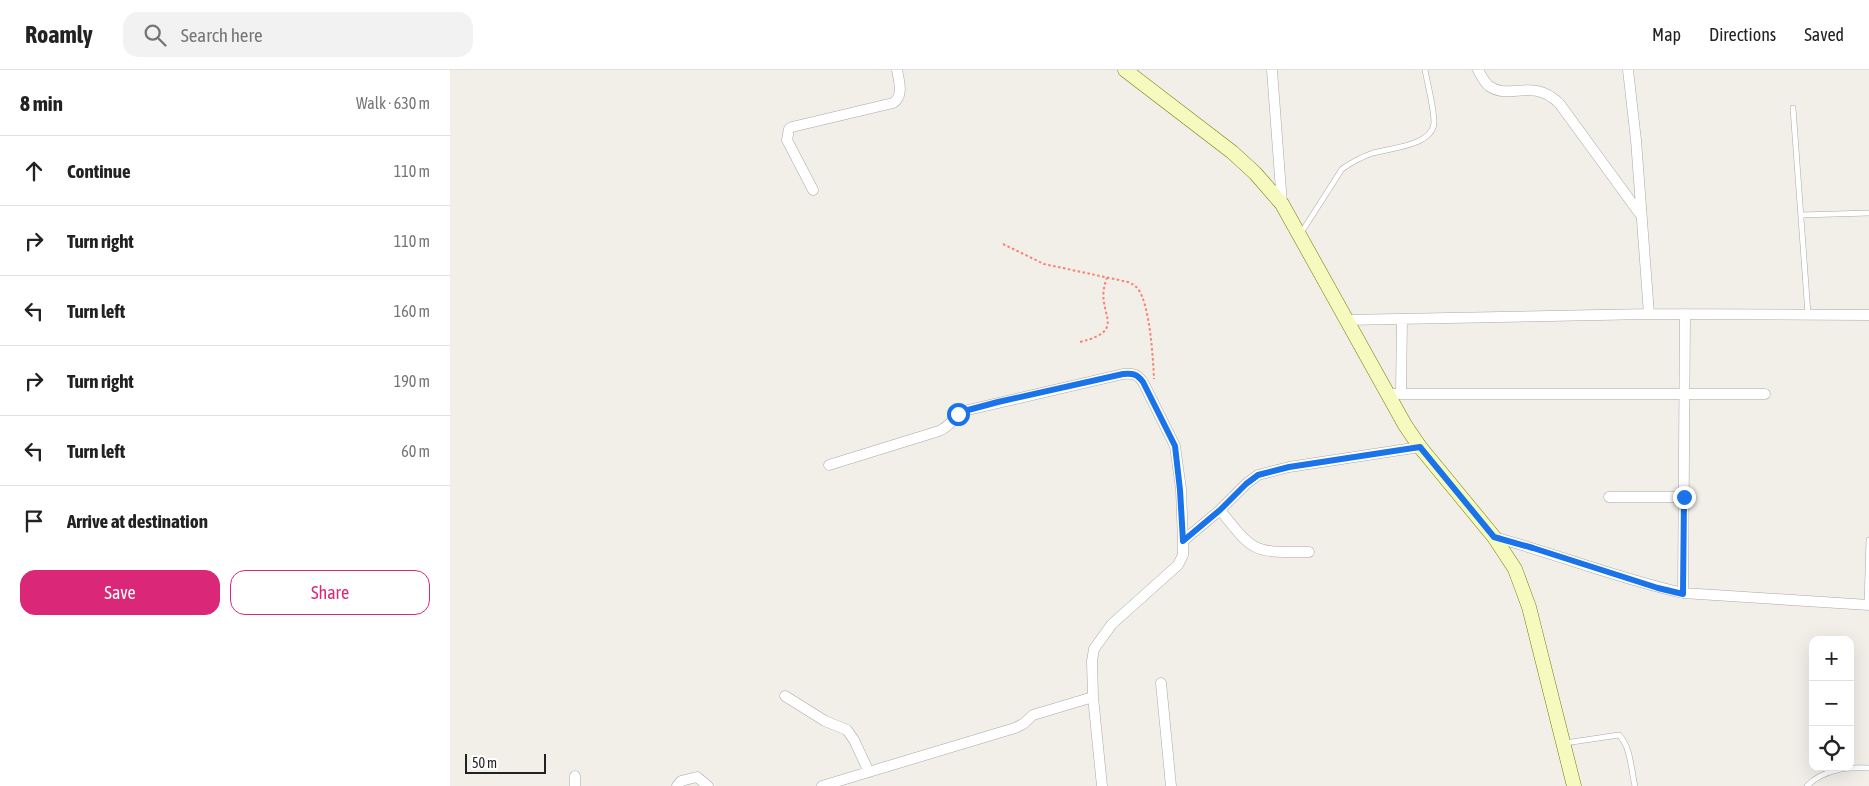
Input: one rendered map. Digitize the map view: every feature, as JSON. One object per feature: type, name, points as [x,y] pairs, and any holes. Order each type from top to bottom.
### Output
[{"type":"street","points":[[813,190],[787,140],[789,129],[894,103],[900,96],[897,70]]},
{"type":"street","points":[[1125,70],[1232,152],[1255,173],[1282,204],[1346,320],[1394,394],[1420,447],[1494,537],[1515,569],[1529,607],[1574,786]]},
{"type":"street","points":[[1272,70],[1282,204]]},
{"type":"street","points":[[1478,70],[1489,86],[1497,89],[1532,89],[1550,94],[1559,103],[1641,215]]},
{"type":"street","points":[[1628,70],[1649,314]]},
{"type":"street","points":[[1346,320],[1649,314],[1869,315]]},
{"type":"street","points":[[1683,594],[1685,314]]},
{"type":"street","points":[[1394,394],[1402,318]]},
{"type":"street","points":[[829,465],[939,431],[949,425],[962,411],[1123,374],[1132,373],[1138,375],[1175,446],[1180,482],[1183,555],[1178,565],[1112,624],[1094,648],[1092,661],[1093,697],[1102,786]]},
{"type":"street","points":[[1394,394],[1765,394]]},
{"type":"street","points":[[1183,541],[1258,475],[1271,471],[1420,447]]},
{"type":"street","points":[[1609,497],[1684,497]]},
{"type":"street","points":[[1220,510],[1243,539],[1258,550],[1268,552],[1309,552]]},
{"type":"street","points":[[1494,537],[1683,594],[1868,605]]},
{"type":"street","points":[[1161,683],[1171,786]]},
{"type":"street","points":[[785,696],[824,721],[847,730],[854,740],[868,772]]},
{"type":"street","points":[[822,786],[1015,728],[1033,715],[1093,697]]},
{"type":"street","points":[[677,786],[681,781],[697,778],[708,786]]},
{"type":"lane","points":[[1299,235],[1342,169],[1352,162],[1373,153],[1417,143],[1432,132],[1434,122],[1425,70]]},
{"type":"lane","points":[[1793,108],[1808,315]]},
{"type":"lane","points":[[1801,216],[1869,214]]},
{"type":"lane","points":[[1868,605],[1869,540]]},
{"type":"lane","points":[[1564,743],[1619,735],[1624,740],[1627,748],[1635,786]]},
{"type":"lane","points":[[1807,786],[1820,775],[1829,771],[1869,768]]},
{"type":"path","points":[[1004,244],[1044,264],[1128,282],[1136,287],[1142,295],[1150,334],[1154,379]]},
{"type":"path","points":[[1080,342],[1097,338],[1105,333],[1108,320],[1102,293],[1107,278]]},
{"type":"route","points":[[958,414],[962,411],[998,402],[1123,374],[1132,373],[1138,375],[1170,433],[1175,446],[1178,459],[1183,541],[1258,475],[1289,467],[1420,447],[1494,537],[1683,594],[1684,497]]}]
